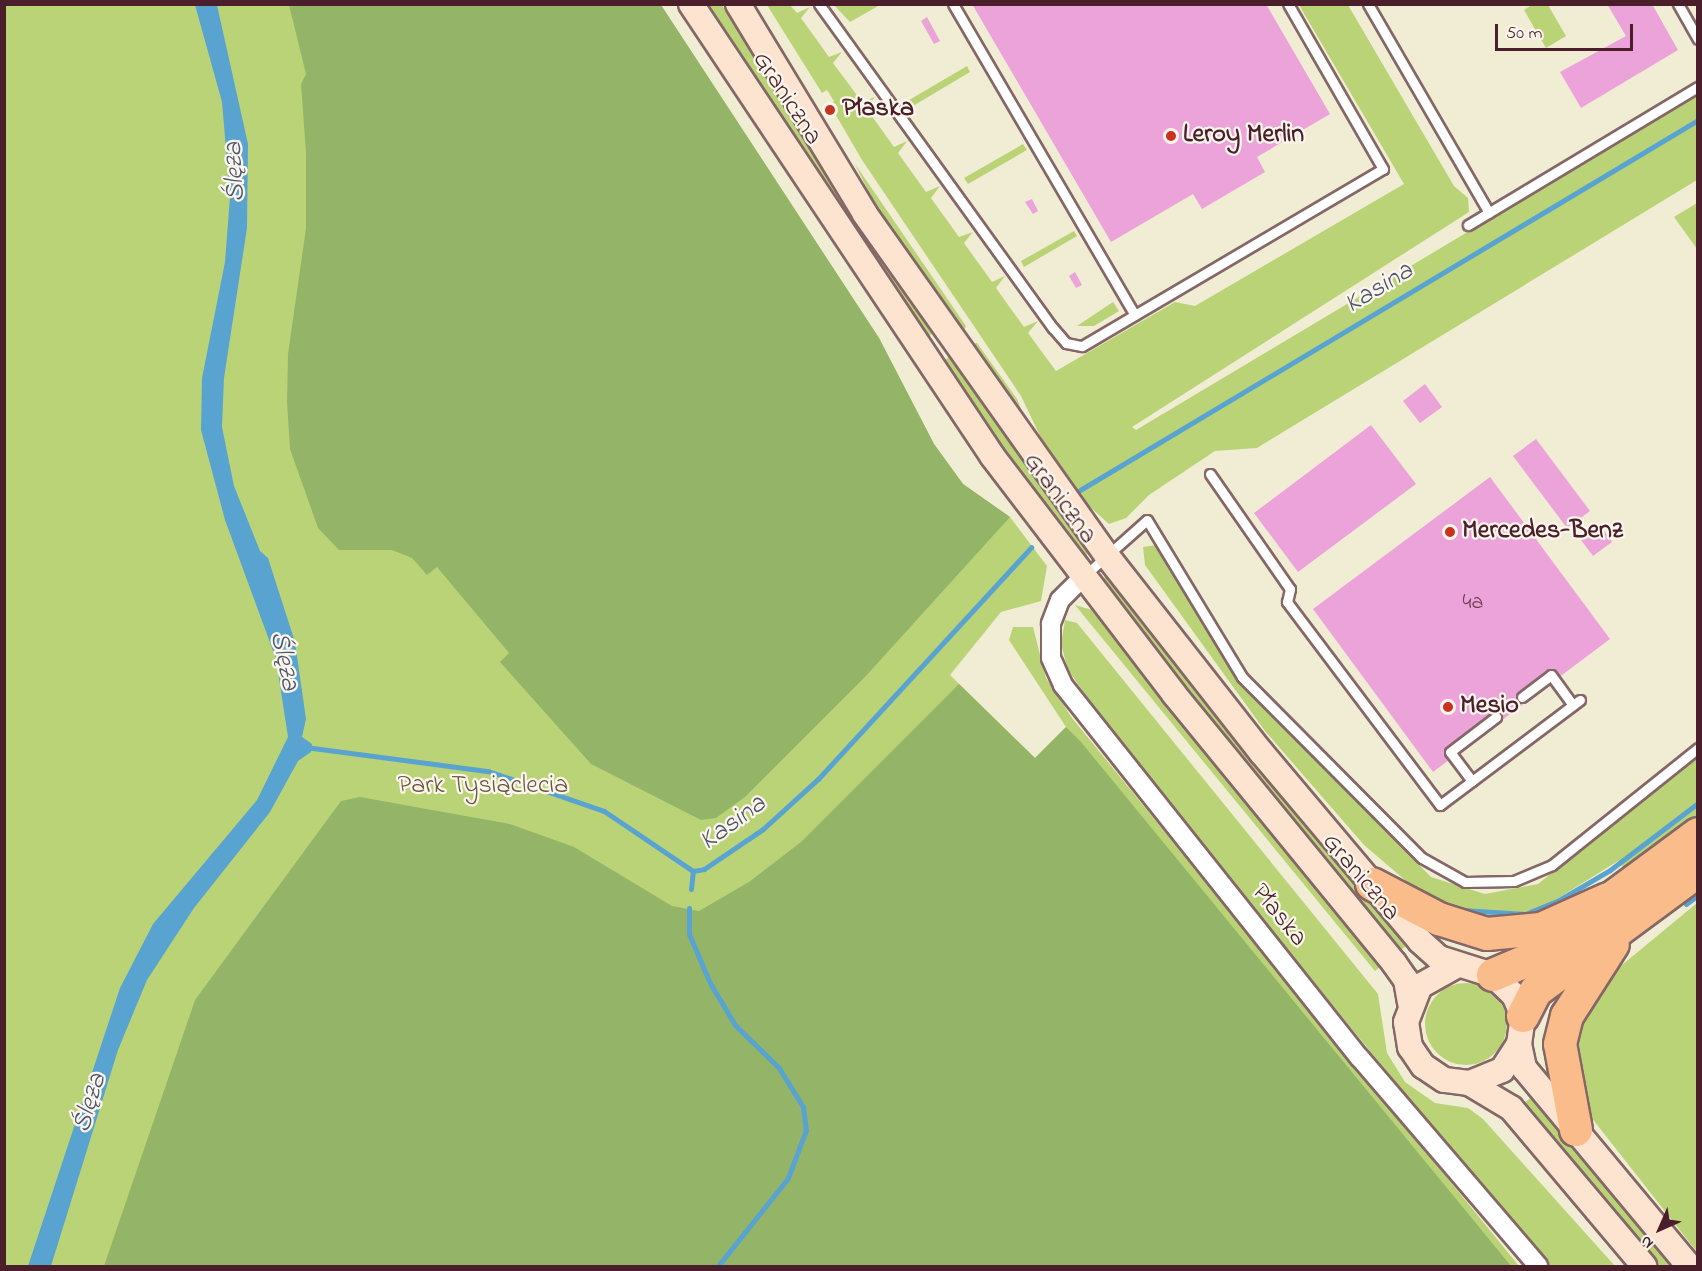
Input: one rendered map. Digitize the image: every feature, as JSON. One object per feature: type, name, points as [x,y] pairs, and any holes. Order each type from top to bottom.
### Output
[{"type":"highway","points":[[1521,1030],[1533,994],[1698,834]]},
{"type":"highway","points":[[1493,975],[1511,971],[1617,911],[1698,871]]},
{"type":"highway","points":[[1372,884],[1439,919],[1487,934],[1541,929],[1617,911]]},
{"type":"highway","points":[[1576,1130],[1560,1044],[1567,1016],[1617,911]]},
{"type":"main road","name":"Graniczna","points":[[691,4],[918,350],[1082,578],[1394,963],[1406,980],[1410,1002]]},
{"type":"main road","name":"Graniczna","points":[[738,4],[865,214],[1108,557],[1420,941],[1456,966]]},
{"type":"main road","points":[[1644,1266],[1511,1108],[1469,1083],[1443,1080],[1423,1066],[1410,1047],[1406,1022],[1410,1002],[1420,986],[1456,966],[1493,975],[1514,995],[1521,1030],[1524,1068],[1689,1266]]},
{"type":"main road","points":[[1469,1083],[1502,1070],[1521,1030]]},
{"type":"street","name":"Płaska","points":[[1082,578],[1060,600],[1051,624],[1051,658],[1063,685],[1360,1058],[1538,1266]]},
{"type":"lane","points":[[819,4],[1066,343],[1082,346],[1383,169],[1287,4]]},
{"type":"lane","points":[[952,4],[1135,315]]},
{"type":"lane","points":[[1368,4],[1489,213]]},
{"type":"lane","points":[[1677,4],[1698,39]]},
{"type":"lane","points":[[1467,225],[1698,87]]},
{"type":"lane","points":[[1210,474],[1290,589],[1287,602],[1440,806],[1577,703],[1551,675],[1522,697]]},
{"type":"lane","points":[[1082,578],[1147,520],[1242,678],[1422,858],[1466,882],[1514,881],[1552,865],[1698,748]]},
{"type":"lane","points":[[1472,782],[1450,752],[1496,717]]},
{"type":"green space","name":"Park Tysiąclecia","points":[[5,4],[661,5],[879,338],[934,444],[963,484],[1010,517],[1047,566],[1041,601],[1001,612],[950,675],[1035,758],[1066,727],[1009,640],[1013,627],[1033,627],[1046,678],[1072,718],[1519,1266],[5,1266]]},
{"type":"green space","points":[[1533,4],[1548,5],[1566,36],[1546,48],[1524,10]]},
{"type":"green space","points":[[289,5],[661,5],[879,338],[934,444],[963,484],[1010,517],[865,677],[745,797],[716,818],[701,820],[591,764],[500,662],[509,653],[437,567],[427,575],[412,558],[392,550],[339,550],[318,528],[290,449],[287,402],[288,354],[306,228],[306,153],[301,84],[306,74]]},
{"type":"green space","points":[[705,5],[722,5],[932,334],[924,339]]},
{"type":"green space","points":[[767,5],[790,5],[797,13],[810,7],[801,18],[829,57],[842,52],[833,63],[862,102],[875,97],[866,108],[894,147],[907,141],[898,153],[926,192],[940,186],[931,198],[959,237],[973,232],[964,243],[992,282],[1005,276],[996,288],[1024,327],[1038,321],[1028,333],[1056,371],[1175,302],[1195,306],[1404,184],[1299,5],[1348,5],[1454,186],[1468,198],[1469,212],[1132,427],[1136,430],[1697,95],[1697,180],[1257,448],[1215,451],[1149,495],[1126,518],[1109,524],[1088,505],[1042,440],[1021,396],[862,160],[830,105],[834,101],[827,90],[822,93]]},
{"type":"green space","points":[[834,5],[880,5],[850,22]]},
{"type":"green space","points":[[967,66],[970,72],[908,109],[904,103]]},
{"type":"green space","points":[[1023,144],[1027,150],[968,184],[964,178]]},
{"type":"green space","points":[[855,164],[966,326],[962,334],[875,205]]},
{"type":"green space","points":[[1697,203],[1697,249],[1674,217]]},
{"type":"green space","points":[[1074,231],[1077,236],[1024,267],[1021,261]]},
{"type":"green space","points":[[1113,302],[1119,311],[1094,326],[1077,326]]},
{"type":"green space","points":[[977,343],[1017,399],[1030,431],[968,344]]},
{"type":"green space","points":[[949,357],[1088,551],[1086,560],[941,363]]},
{"type":"green space","points":[[1157,545],[1236,679],[1431,877],[1485,894],[1538,884],[1697,755],[1697,816],[1626,871],[1618,861],[1552,902],[1524,913],[1452,910],[1412,886],[1364,845],[1265,731],[1145,565],[1143,547]]},
{"type":"green space","points":[[1107,573],[1407,945],[1399,952],[1184,691],[1102,582]]},
{"type":"green space","points":[[1075,605],[1092,610],[1381,966],[1375,971]]},
{"type":"green space","points":[[1065,620],[1077,623],[1378,994],[1387,1053],[1405,1082],[1435,1103],[1468,1108],[1483,1119],[1615,1266],[1550,1266],[1487,1194],[1126,753],[1068,670],[1061,644]]},
{"type":"green space","points":[[959,684],[1035,758],[1066,727],[1081,742],[1511,1266],[104,1266],[195,1000],[341,801],[360,797],[510,824],[574,847],[672,906],[699,911],[749,882],[801,842]]},
{"type":"green space","points":[[1697,903],[1697,1252],[1587,1112],[1572,1045],[1605,979]]},
{"type":"green space","points":[[1466,983],[1482,986],[1495,995],[1504,1008],[1507,1024],[1504,1040],[1495,1053],[1482,1062],[1466,1065],[1450,1062],[1437,1053],[1428,1040],[1425,1024],[1428,1008],[1437,995],[1450,986]]},
{"type":"green space","points":[[1533,1096],[1674,1266],[1660,1266],[1524,1103]]},
{"type":"water","name":"Ślęza","points":[[195,5],[217,5],[248,144],[247,228],[224,378],[222,427],[234,486],[260,551],[268,558],[295,642],[306,719],[302,737],[312,744],[311,752],[298,761],[270,812],[194,908],[147,980],[118,1050],[51,1266],[28,1266],[120,988],[153,924],[257,800],[288,737],[276,659],[225,520],[201,430],[202,378],[225,262],[230,197],[222,102]]},
{"type":"building","name":"Leroy Merlin","points":[[972,4],[1266,4],[1330,114],[1257,157],[1265,172],[1202,209],[1193,194],[1111,242]]},
{"type":"building","points":[[1607,4],[1652,4],[1678,50],[1581,108],[1560,72],[1626,36]]},
{"type":"building","points":[[927,17],[940,41],[934,44],[921,21]]},
{"type":"building","points":[[1032,199],[1038,211],[1033,214],[1025,202]]},
{"type":"building","points":[[1075,272],[1082,285],[1076,288],[1069,276]]},
{"type":"building","points":[[1425,384],[1442,407],[1420,423],[1403,401]]},
{"type":"building","points":[[1371,425],[1416,484],[1298,572],[1254,513]]},
{"type":"building","points":[[1536,439],[1590,511],[1567,528],[1513,456]]},
{"type":"building","points":[[1490,477],[1610,639],[1433,772],[1313,609]]},
{"type":"building","points":[[1600,525],[1612,542],[1593,556],[1581,540]]},
{"type":"waterway","name":"Kasina","points":[[1080,490],[1698,120]]},
{"type":"waterway","name":"Kasina","points":[[305,747],[488,771],[604,811],[693,871],[704,869],[763,829],[818,779],[1031,547]]},
{"type":"waterway","points":[[1462,910],[1525,914],[1559,900],[1610,870],[1698,803]]},
{"type":"waterway","points":[[691,889],[693,871]]},
{"type":"waterway","points":[[1686,904],[1698,895]]},
{"type":"waterway","points":[[689,908],[689,934],[710,983],[735,1025],[779,1068],[803,1107],[806,1130],[788,1178],[718,1266]]},
{"type":"place","name":"Płaska","points":[[830,110]]},
{"type":"place","name":"Leroy Merlin","points":[[1171,136]]},
{"type":"place","name":"Mercedes-Benz","points":[[1450,532]]},
{"type":"place","name":"Mesio","points":[[1448,707]]}]
